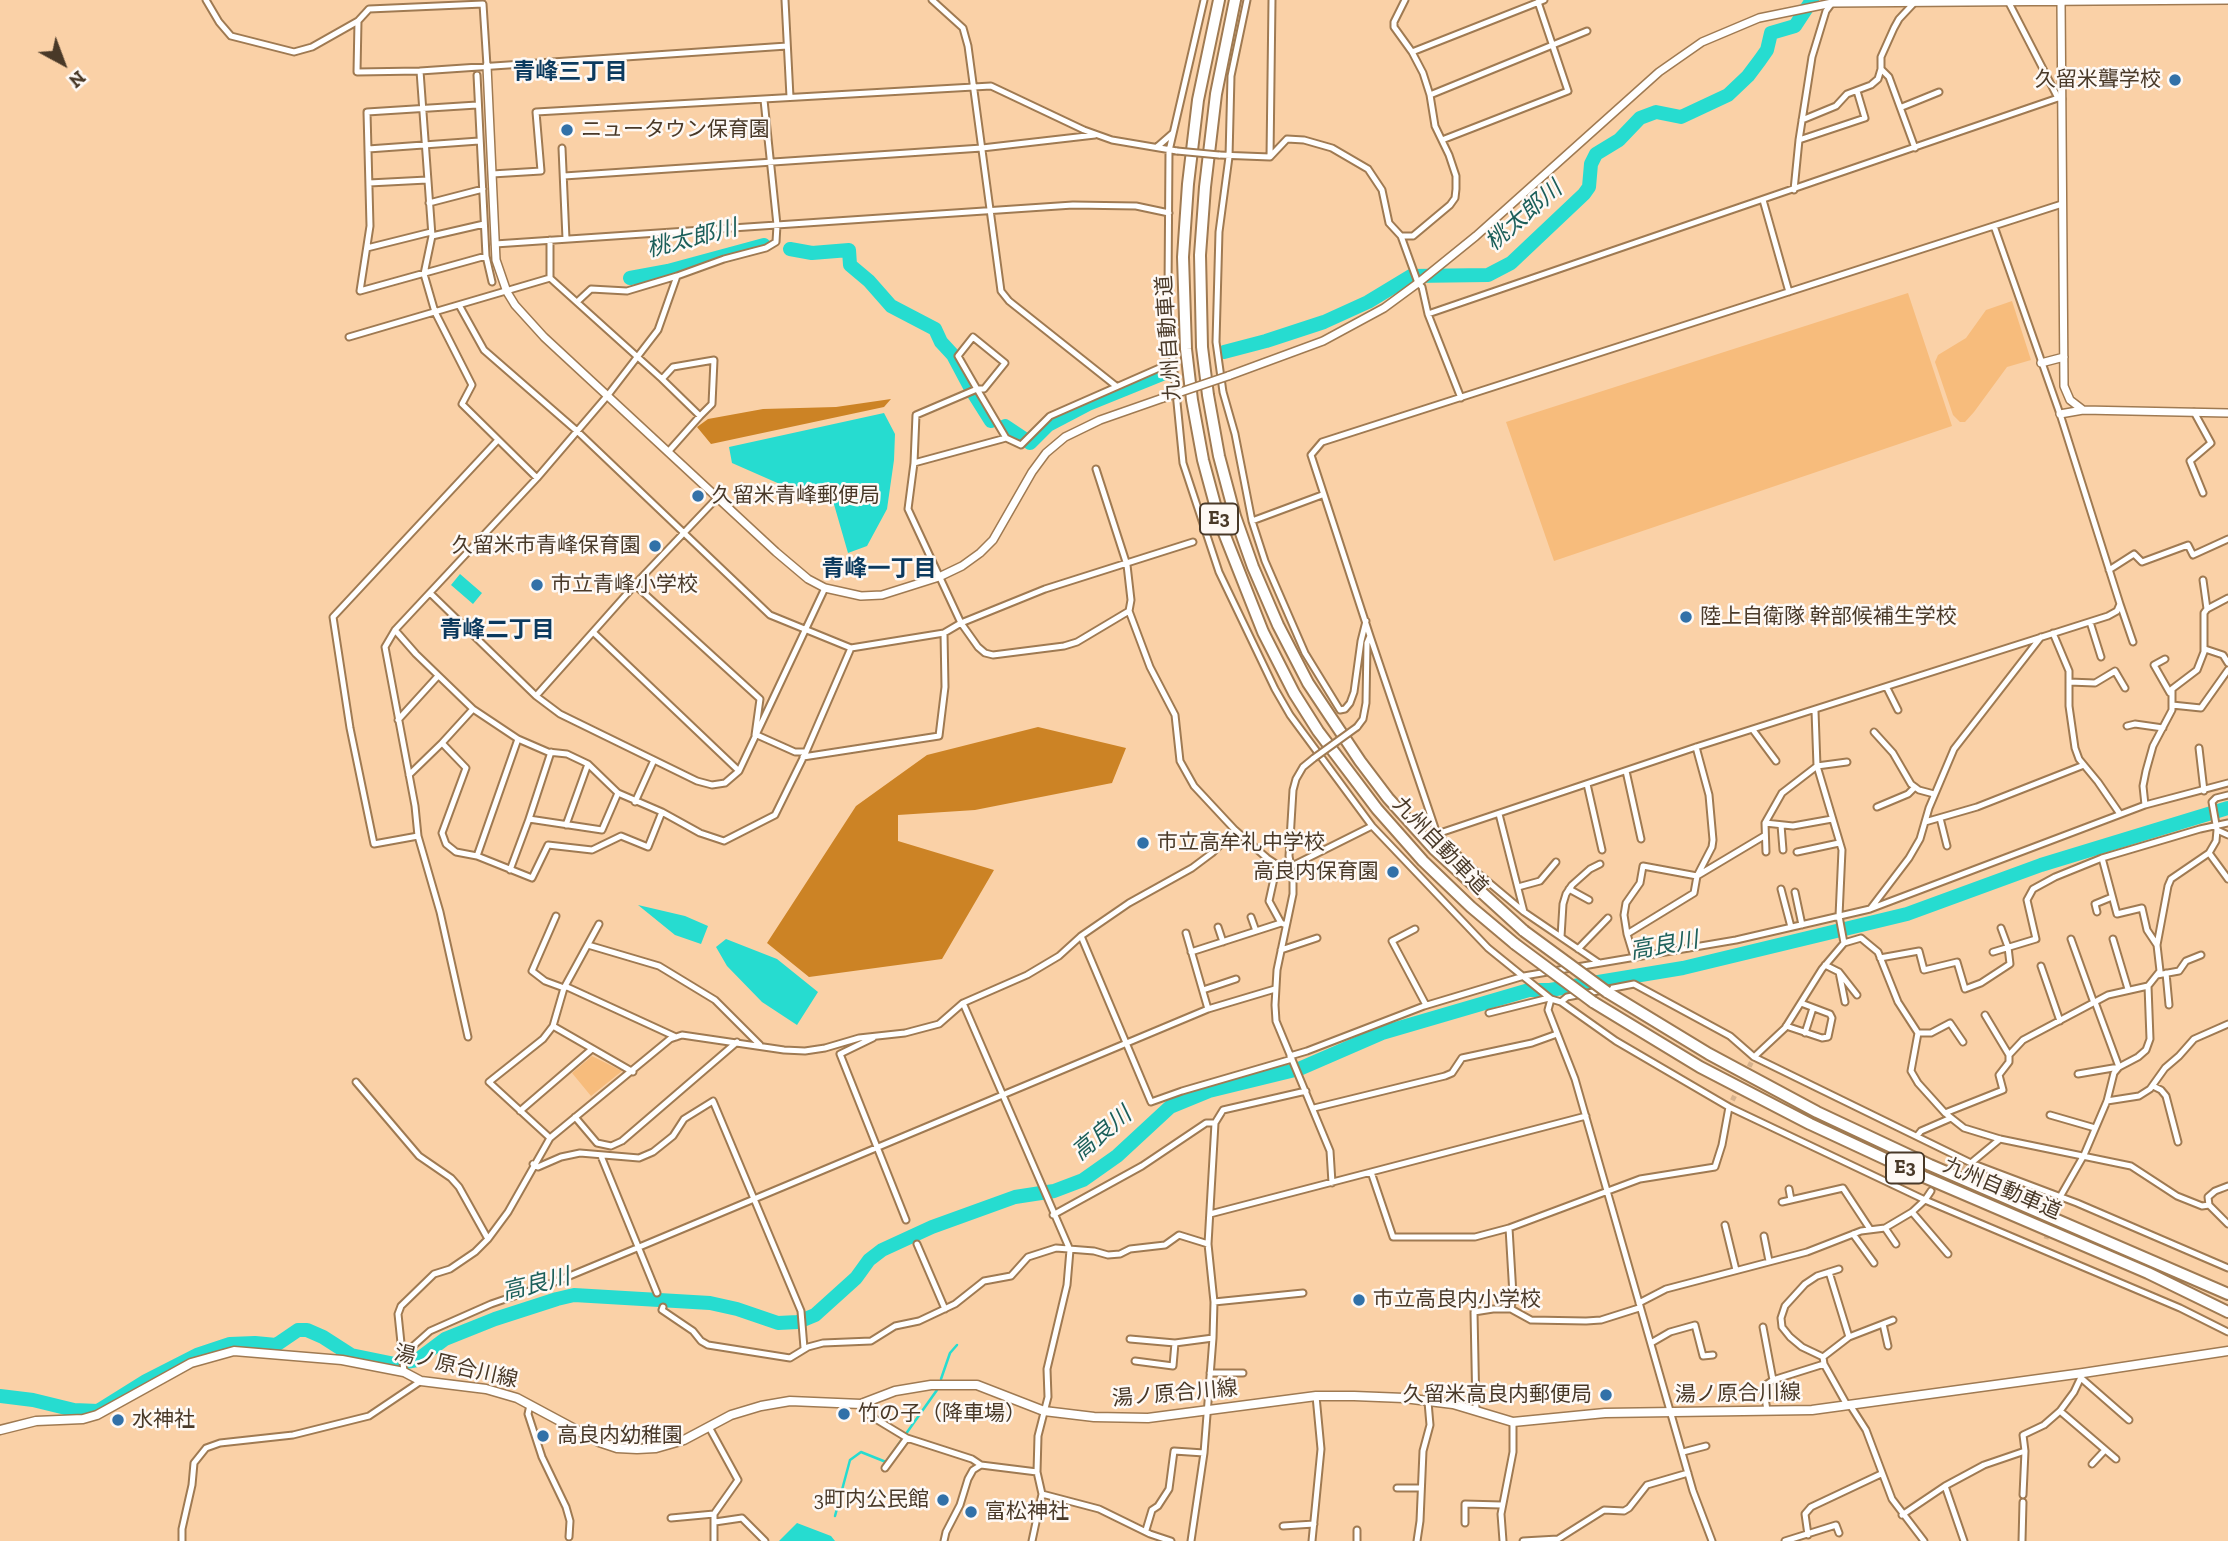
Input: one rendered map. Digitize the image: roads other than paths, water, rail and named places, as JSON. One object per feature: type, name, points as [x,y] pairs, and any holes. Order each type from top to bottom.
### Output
[{"type":"highway","name":"九州自動車道","points":[[1219,0],[1198,100],[1183,257],[1186,349],[1203,460],[1220,523],[1263,632],[1294,693],[1318,731],[1377,809],[1423,861],[1515,944],[1593,1002],[1700,1067],[1810,1124],[1924,1177],[2148,1273],[2228,1312]]},
{"type":"highway","name":"九州自動車道","points":[[1235,0],[1216,94],[1200,255],[1202,347],[1208,395],[1235,516],[1278,625],[1308,683],[1388,798],[1434,849],[1524,932],[1607,992],[1709,1054],[1817,1112],[1930,1165],[2228,1294]]},
{"type":"main road","name":"湯ノ原合川線","points":[[0,1430],[36,1421],[83,1419],[97,1415],[191,1363],[234,1351],[342,1360],[404,1370],[421,1381],[486,1389],[517,1398],[598,1442],[617,1448],[656,1448],[684,1440],[731,1415],[761,1406],[790,1401],[861,1404],[895,1391],[931,1385],[960,1384],[992,1390],[1044,1411],[1068,1415],[1140,1419],[1316,1396],[1404,1398],[1453,1404],[1513,1422],[1605,1413],[1811,1410],[2082,1376],[2228,1350]]},
{"type":"street","points":[[206,0],[231,36],[294,52],[312,47],[358,21],[369,9],[483,4],[495,244],[499,274],[507,292],[527,320],[794,569],[825,588],[861,596],[882,595],[939,577],[962,566],[980,553],[993,540],[1032,472],[1046,453],[1065,437],[1100,420],[1323,341],[1384,308],[1476,236],[1611,113],[1682,55],[1722,32],[1759,18],[1832,1],[1914,3],[2228,0]]},
{"type":"street","points":[[785,0],[790,97]]},
{"type":"street","points":[[932,0],[963,28],[974,88],[1001,291],[1009,301],[1116,386]]},
{"type":"street","points":[[1203,0],[1169,151],[1168,289],[1182,463],[1219,572],[1275,689],[1290,715],[1372,826],[1488,948],[1549,998],[1561,1002],[1616,1041],[1729,1107],[1925,1200],[2180,1308],[2228,1332]]},
{"type":"street","points":[[1247,0],[1231,76],[1229,156],[1219,232],[1216,342],[1223,392],[1235,434],[1252,521],[1265,561],[1305,653],[1340,710],[1350,703],[1354,692],[1361,641],[1367,620]]},
{"type":"street","points":[[1270,157],[1272,0]]},
{"type":"street","points":[[1401,236],[1413,236],[1455,198],[1456,176],[1435,126],[1423,73],[1394,27],[1405,0]]},
{"type":"street","points":[[1412,52],[1541,1],[1568,90],[1442,139]]},
{"type":"street","points":[[1794,190],[1812,57],[1826,11],[1832,1]]},
{"type":"street","points":[[2008,1],[2060,98]]},
{"type":"street","points":[[2061,1],[2064,386],[2070,400],[2083,410]]},
{"type":"street","points":[[1802,120],[1836,106],[1847,94],[1878,79],[1881,57],[1894,28],[1914,3]]},
{"type":"street","points":[[358,21],[357,72],[420,71],[788,46]]},
{"type":"street","points":[[1430,95],[1587,31]]},
{"type":"street","points":[[1881,69],[1889,77],[1902,107],[1915,148]]},
{"type":"street","points":[[420,71],[431,234],[424,274],[435,312],[472,385],[462,404],[537,478]]},
{"type":"street","points":[[477,75],[486,256],[492,282]]},
{"type":"street","points":[[492,174],[541,171],[537,112],[991,86],[1098,135],[1169,151],[1270,157],[1287,139],[1320,142],[1356,161],[1368,169],[1377,180],[1382,190],[1389,223],[1401,236],[1418,283],[1422,287],[1428,314],[1461,398]]},
{"type":"street","points":[[1799,140],[1866,118],[1857,91]]},
{"type":"street","points":[[1902,107],[1939,92]]},
{"type":"street","points":[[1428,314],[2060,98]]},
{"type":"street","points":[[577,302],[591,289],[627,291],[766,248],[776,242],[764,100]]},
{"type":"street","points":[[477,105],[367,112],[370,226],[360,291],[486,256]]},
{"type":"street","points":[[1157,147],[1173,133]]},
{"type":"street","points":[[564,176],[982,148],[1098,135]]},
{"type":"street","points":[[368,149],[479,141]]},
{"type":"street","points":[[562,148],[566,239]]},
{"type":"street","points":[[369,183],[427,180]]},
{"type":"street","points":[[429,204],[483,190]]},
{"type":"street","points":[[1763,200],[1789,292]]},
{"type":"street","points":[[495,244],[1097,204],[1136,206],[1169,213]]},
{"type":"street","points":[[1599,963],[1524,912],[1468,865],[1437,834],[1370,636],[1367,620],[1322,495],[1311,455],[1322,442],[2062,204]]},
{"type":"street","points":[[367,248],[484,224]]},
{"type":"street","points":[[1994,226],[2060,414],[2133,642]]},
{"type":"street","points":[[550,240],[550,278],[638,356],[700,416]]},
{"type":"street","points":[[468,1037],[440,912],[418,836],[415,806],[385,647],[395,630],[537,478],[608,396],[658,330],[677,276]]},
{"type":"street","points":[[349,337],[550,278]]},
{"type":"street","points":[[459,305],[484,350],[577,431],[769,615],[850,648],[944,633],[961,623],[1045,589],[1193,542]]},
{"type":"street","points":[[1129,611],[1077,642],[1064,646],[993,655],[978,647],[961,623],[908,509],[916,415],[977,389],[984,388],[1005,363],[972,337],[958,356],[977,389],[1006,438],[1021,445],[1051,416],[1173,362]]},
{"type":"street","points":[[2042,363],[2064,357]]},
{"type":"street","points":[[662,379],[673,367],[715,360],[712,404],[668,452]]},
{"type":"street","points":[[2060,414],[2083,410],[2228,412]]},
{"type":"street","points":[[2194,412],[2211,443],[2190,461],[2203,493]]},
{"type":"street","points":[[914,463],[1006,438]]},
{"type":"street","points":[[418,836],[374,844],[350,728],[333,617],[497,441]]},
{"type":"street","points":[[1096,469],[1127,565],[1131,600],[1129,611],[1150,667],[1175,715],[1180,761],[1186,775],[1235,830],[1282,868],[1290,867],[1372,826]]},
{"type":"street","points":[[1252,521],[1322,495]]},
{"type":"street","points":[[536,696],[717,498]]},
{"type":"street","points":[[2109,570],[2134,554],[2142,562],[2188,545],[2193,555],[2228,539]]},
{"type":"street","points":[[2203,580],[2207,609]]},
{"type":"street","points":[[635,585],[760,699],[755,738]]},
{"type":"street","points":[[430,593],[536,696],[560,714],[697,781],[712,785],[726,783],[739,771],[825,588]]},
{"type":"street","points":[[2145,805],[2143,786],[2146,771],[2153,746],[2172,705],[2172,690],[2197,670],[2205,649],[2204,613],[2228,599]]},
{"type":"street","points":[[1437,834],[1696,747],[2090,622],[2117,611],[2120,604]]},
{"type":"street","points":[[2090,622],[2101,657]]},
{"type":"street","points":[[395,630],[473,709],[518,739],[551,752],[567,754],[588,764],[618,793],[662,812],[700,833],[724,841],[775,815],[805,755],[850,648]]},
{"type":"street","points":[[593,632],[739,771]]},
{"type":"street","points":[[755,738],[805,755],[939,736],[945,687],[944,633]]},
{"type":"street","points":[[2053,633],[2069,671],[2069,706],[2075,748],[2084,765],[2120,814]]},
{"type":"street","points":[[1332,1183],[1330,1151],[1276,1021],[1275,989],[1284,924],[1293,894],[1290,867],[1293,790],[1303,767],[1357,727],[1363,719],[1366,703],[1367,643],[1370,636]]},
{"type":"street","points":[[1870,909],[1920,839],[1934,794],[1954,749],[2041,637]]},
{"type":"street","points":[[2205,649],[2223,655],[2228,663]]},
{"type":"street","points":[[2165,659],[2154,665],[2172,695]]},
{"type":"street","points":[[2172,705],[2201,708],[2228,670]]},
{"type":"street","points":[[2069,682],[2095,683],[2115,671],[2125,688]]},
{"type":"street","points":[[398,720],[438,676]]},
{"type":"street","points":[[1887,688],[1898,710]]},
{"type":"street","points":[[409,775],[473,709]]},
{"type":"street","points":[[1815,710],[1816,766],[1842,850],[1839,918],[1844,940]]},
{"type":"street","points":[[2127,726],[2134,724],[2163,728]]},
{"type":"street","points":[[1753,730],[1776,761]]},
{"type":"street","points":[[1874,732],[1893,753],[1915,787],[1934,794]]},
{"type":"street","points":[[477,856],[518,739]]},
{"type":"street","points":[[442,743],[466,768],[442,833],[446,844],[456,852],[477,856],[533,878],[548,845],[592,850],[621,836],[648,847],[662,812]]},
{"type":"street","points":[[1627,934],[1694,893],[1697,876],[1713,840],[1709,795],[1696,747]]},
{"type":"street","points":[[2199,748],[2204,790]]},
{"type":"street","points":[[510,870],[551,752]]},
{"type":"street","points":[[635,802],[654,760]]},
{"type":"street","points":[[1766,852],[1765,822],[1782,793],[1816,766],[1847,762]]},
{"type":"street","points":[[566,825],[588,764]]},
{"type":"street","points":[[1925,822],[1977,807],[2084,765]]},
{"type":"street","points":[[1626,771],[1641,839]]},
{"type":"street","points":[[1081,936],[1151,1102],[1292,1059],[1426,1005],[1524,976],[1736,940],[1870,909],[2145,805],[2228,783]]},
{"type":"street","points":[[1587,784],[1602,850]]},
{"type":"street","points":[[1877,807],[1908,794],[1915,787]]},
{"type":"street","points":[[529,819],[602,830],[618,793]]},
{"type":"street","points":[[2078,1074],[2119,1067],[2138,1058],[2146,1050],[2150,1039],[2148,986],[2160,971],[2157,945],[2168,886],[2171,879],[2209,853],[2216,841],[2212,802],[2228,795]]},
{"type":"street","points":[[1499,814],[1524,912]]},
{"type":"street","points":[[1940,818],[1947,846]]},
{"type":"street","points":[[1765,822],[1793,827],[1832,819]]},
{"type":"street","points":[[1993,952],[2036,939],[2027,900],[2034,889],[2055,877],[2102,858],[2228,824]]},
{"type":"street","points":[[1781,825],[1783,850]]},
{"type":"street","points":[[2216,826],[2228,835]]},
{"type":"street","points":[[404,1370],[398,1314],[401,1306],[434,1275],[457,1265],[488,1239],[508,1212],[550,1138],[633,1072],[658,1048],[682,1035],[805,1051],[859,1038],[905,1033],[939,1024],[963,1003],[1027,975],[1059,956],[1081,936],[1129,904],[1192,868],[1235,830]]},
{"type":"street","points":[[1634,957],[1624,915],[1626,903],[1640,883],[1643,866],[1697,876],[1764,836]]},
{"type":"street","points":[[1797,852],[1839,844]]},
{"type":"street","points":[[2209,853],[2228,879]]},
{"type":"street","points":[[2102,858],[2117,914],[2142,908],[2147,930],[2157,945]]},
{"type":"street","points":[[1518,887],[1540,881],[1556,862]]},
{"type":"street","points":[[1561,937],[1563,904],[1569,889],[1590,869],[1600,864]]},
{"type":"street","points":[[1277,865],[1269,901],[1284,924]]},
{"type":"street","points":[[1569,889],[1589,900]]},
{"type":"street","points":[[1781,889],[1791,928]]},
{"type":"street","points":[[1795,892],[1802,925]]},
{"type":"street","points":[[2097,912],[2095,904],[2112,897]]},
{"type":"street","points":[[556,916],[532,971],[545,981],[565,987],[676,1037]]},
{"type":"street","points":[[1251,917],[1256,931]]},
{"type":"street","points":[[1578,949],[1608,918]]},
{"type":"street","points":[[550,1138],[489,1082],[543,1039],[552,1026],[565,987],[599,924]]},
{"type":"street","points":[[1191,952],[1284,924]]},
{"type":"street","points":[[1218,927],[1223,942]]},
{"type":"street","points":[[1880,958],[1919,951],[1924,970],[1957,962],[1965,989],[1981,983],[2010,964],[2008,947],[2001,928]]},
{"type":"street","points":[[1415,929],[1392,941],[1426,1005]]},
{"type":"street","points":[[1186,933],[1208,1009]]},
{"type":"street","points":[[1281,950],[1317,938]]},
{"type":"street","points":[[1754,1057],[1786,1026],[1844,940],[1861,938],[1878,952],[1898,1002],[1918,1033],[1911,1070],[1918,1083],[1945,1113],[1964,1128],[2000,1139],[2130,1166],[2177,1196],[2202,1206],[2209,1205]]},
{"type":"street","points":[[2071,939],[2119,1067]]},
{"type":"street","points":[[2113,939],[2128,989]]},
{"type":"street","points":[[588,945],[659,966],[715,1000],[761,1045]]},
{"type":"street","points":[[2157,975],[2179,971],[2186,961],[2201,955]]},
{"type":"street","points":[[1825,965],[1839,972],[1857,995]]},
{"type":"street","points":[[2041,966],[2060,1021]]},
{"type":"street","points":[[1839,972],[1845,1002]]},
{"type":"street","points":[[2166,973],[2169,1005]]},
{"type":"street","points":[[1203,990],[1236,979]]},
{"type":"street","points":[[1561,1002],[1567,997],[1634,984],[1730,1037],[1754,1057],[1971,1163],[2060,1197],[2228,1269]]},
{"type":"street","points":[[2009,1055],[2024,1040],[2108,995],[2148,986]]},
{"type":"street","points":[[403,1357],[430,1331],[491,1304],[555,1282],[1208,1009],[1275,989]]},
{"type":"street","points":[[1489,1013],[1549,998]]},
{"type":"street","points":[[1549,998],[1548,1010],[1575,1079],[1688,1473],[1712,1541]]},
{"type":"street","points":[[963,1003],[1070,1250],[1067,1285],[1047,1369],[1048,1397],[1038,1436],[1037,1472],[1042,1494],[1032,1541]]},
{"type":"street","points":[[1786,1026],[1822,1038],[1828,1037],[1832,1018],[1830,1014],[1801,1003]]},
{"type":"street","points":[[1805,1032],[1814,1008]]},
{"type":"street","points":[[1945,1113],[2003,1090],[2000,1076],[2009,1062],[2009,1055],[1985,1014]]},
{"type":"street","points":[[1918,1033],[1931,1033],[1950,1023],[1963,1042]]},
{"type":"street","points":[[2107,1101],[2139,1096],[2153,1086],[2165,1068],[2194,1039],[2225,1025],[2228,1033]]},
{"type":"street","points":[[552,1026],[633,1072]]},
{"type":"street","points":[[1314,1108],[1445,1076],[1452,1073],[1462,1058],[1532,1043],[1557,1034]]},
{"type":"street","points":[[876,1036],[840,1054],[906,1220]]},
{"type":"street","points":[[575,1117],[597,1143],[611,1146],[622,1141],[737,1042]]},
{"type":"street","points":[[520,1111],[592,1049]]},
{"type":"street","points":[[2060,1197],[2084,1155],[2107,1101],[2114,1073],[2119,1067]]},
{"type":"street","points":[[356,1082],[419,1156],[451,1178],[459,1187],[488,1239]]},
{"type":"street","points":[[2153,1086],[2166,1096],[2178,1142]]},
{"type":"street","points":[[1191,1541],[1204,1453],[1213,1338],[1214,1303],[1209,1244],[1215,1123],[1223,1110],[1306,1091]]},
{"type":"street","points":[[533,1164],[538,1167],[561,1157],[580,1153],[639,1158],[653,1152],[673,1136],[684,1119],[713,1101],[802,1314],[804,1348]]},
{"type":"street","points":[[1371,1172],[1393,1237],[1475,1237],[1509,1228],[1640,1179],[1715,1167],[1729,1107]]},
{"type":"street","points":[[2050,1115],[2095,1128]]},
{"type":"street","points":[[1210,1214],[1586,1116]]},
{"type":"street","points":[[1917,1136],[1921,1131],[1951,1118]]},
{"type":"street","points":[[1053,1214],[1142,1166],[1206,1123],[1215,1123]]},
{"type":"street","points":[[1971,1163],[2000,1139]]},
{"type":"street","points":[[601,1156],[657,1293]]},
{"type":"street","points":[[2228,1186],[2208,1197],[2209,1205],[2228,1224]]},
{"type":"street","points":[[1782,1202],[1843,1188],[1870,1229]]},
{"type":"street","points":[[1789,1189],[1791,1200]]},
{"type":"street","points":[[1476,1411],[1474,1312],[1493,1308],[1511,1309],[1531,1320],[1601,1320],[1639,1305],[1666,1289],[1807,1252],[1870,1229],[1878,1231],[1912,1212],[1931,1191]]},
{"type":"street","points":[[1912,1212],[1948,1254]]},
{"type":"street","points":[[1725,1225],[1736,1270]]},
{"type":"street","points":[[1509,1228],[1513,1294],[1511,1309]]},
{"type":"street","points":[[1885,1228],[1896,1244]]},
{"type":"street","points":[[1853,1234],[1874,1263]]},
{"type":"street","points":[[663,1307],[662,1310],[708,1345],[790,1358],[804,1348],[823,1343],[871,1341],[895,1326],[919,1321],[945,1309],[968,1295],[979,1283],[1011,1276],[1028,1257],[1056,1248],[1108,1255],[1120,1254],[1165,1245],[1179,1235],[1209,1244]]},
{"type":"street","points":[[1764,1236],[1769,1261]]},
{"type":"street","points":[[2039,1247],[2046,1239]]},
{"type":"street","points":[[917,1244],[945,1309]]},
{"type":"street","points":[[1839,1269],[1805,1284],[1785,1306],[1781,1318],[1782,1327],[1802,1347],[1823,1360],[1866,1430],[1892,1499],[1924,1541]]},
{"type":"street","points":[[1829,1272],[1849,1337]]},
{"type":"street","points":[[1214,1303],[1303,1293]]},
{"type":"street","points":[[1767,1410],[1764,1392],[1767,1384],[1823,1360],[1849,1337],[1893,1320]]},
{"type":"street","points":[[1884,1324],[1888,1346]]},
{"type":"street","points":[[1651,1343],[1670,1332],[1695,1325],[1703,1356],[1713,1355]]},
{"type":"street","points":[[1763,1327],[1773,1380]]},
{"type":"street","points":[[1130,1339],[1175,1343],[1213,1338]]},
{"type":"street","points":[[1135,1361],[1173,1366],[1175,1343]]},
{"type":"street","points":[[1210,1373],[1243,1373]]},
{"type":"street","points":[[2022,1541],[2025,1451],[2023,1435],[2044,1425],[2060,1410],[2082,1376],[2129,1420]]},
{"type":"street","points":[[182,1541],[194,1463],[206,1448],[220,1443],[293,1435],[351,1422],[379,1410],[421,1381]]},
{"type":"street","points":[[1312,1541],[1321,1449],[1316,1396]]},
{"type":"street","points":[[1417,1541],[1423,1451],[1430,1425],[1428,1402]]},
{"type":"street","points":[[861,1404],[869,1415],[907,1437],[972,1459],[981,1465],[1037,1472]]},
{"type":"street","points":[[530,1405],[528,1414],[542,1457],[566,1507],[570,1521],[569,1537]]},
{"type":"street","points":[[2060,1410],[2116,1459]]},
{"type":"street","points":[[1503,1541],[1502,1505],[1513,1452],[1513,1422]]},
{"type":"street","points":[[709,1427],[738,1480],[714,1514],[714,1541]]},
{"type":"street","points":[[886,1468],[907,1437]]},
{"type":"street","points":[[1683,1452],[1706,1446]]},
{"type":"street","points":[[2092,1464],[2105,1450]]},
{"type":"street","points":[[1146,1541],[1152,1510],[1158,1506],[1169,1489],[1174,1451],[1204,1453]]},
{"type":"street","points":[[1902,1515],[1945,1486],[1984,1465],[2025,1451]]},
{"type":"street","points":[[944,1541],[968,1479],[973,1470],[981,1465]]},
{"type":"street","points":[[1523,1541],[1558,1539],[1593,1514],[1604,1510],[1624,1511],[1629,1508],[1647,1485],[1688,1473]]},
{"type":"street","points":[[1808,1535],[1805,1514],[1811,1507],[1881,1474]]},
{"type":"street","points":[[1945,1486],[1964,1541]]},
{"type":"street","points":[[1397,1488],[1421,1488]]},
{"type":"street","points":[[1042,1494],[1099,1509],[1171,1541]]},
{"type":"street","points":[[1465,1523],[1465,1504],[1502,1505]]},
{"type":"street","points":[[671,1518],[714,1514]]},
{"type":"street","points":[[715,1522],[743,1518],[765,1541]]},
{"type":"street","points":[[1283,1526],[1314,1524]]},
{"type":"street","points":[[1785,1541],[1836,1525],[1839,1533]]},
{"type":"street","points":[[1357,1530],[1357,1541]]},
{"type":"water","points":[[884,413],[895,434],[887,509],[867,546],[848,553],[831,494],[798,492],[732,463],[729,447]]},
{"type":"water","points":[[460,574],[482,593],[473,604],[451,585]]},
{"type":"water","points":[[638,905],[685,916],[708,926],[701,944],[675,935]]},
{"type":"water","points":[[726,939],[777,959],[818,992],[797,1025],[762,1002],[727,966],[716,947]]},
{"type":"water","points":[[797,1523],[831,1536],[835,1541],[779,1541]]},
{"type":"waterway","name":"桃太郎川","points":[[1224,352],[1324,322],[1368,302],[1411,276],[1488,275],[1511,263],[1584,194],[1589,187],[1591,164],[1596,154],[1619,140],[1640,118],[1656,112],[1681,117],[1728,95],[1748,76],[1767,50],[1771,33],[1795,26],[1812,0]]},
{"type":"waterway","name":"桃太郎川","points":[[630,278],[668,271],[764,245]]},
{"type":"waterway","name":"桃太郎川","points":[[790,249],[812,253],[849,250],[850,265],[869,281],[891,306],[935,329],[970,387]]},
{"type":"waterway","name":"桃太郎川","points":[[1030,443],[1048,425],[1088,404],[1167,372]]},
{"type":"waterway","name":"桃太郎川","points":[[974,394],[991,421]]},
{"type":"waterway","name":"桃太郎川","points":[[1005,426],[1023,438]]},
{"type":"waterway","name":"高良川","points":[[0,1396],[33,1400],[74,1410],[98,1411],[146,1381],[197,1355],[230,1344],[276,1345],[298,1330],[307,1330],[323,1337],[351,1355],[395,1364],[417,1360],[445,1339],[495,1319],[574,1295],[710,1303],[778,1323],[798,1322],[815,1315],[882,1250],[932,1227],[1015,1197],[1054,1191],[1083,1180],[1117,1156],[1170,1107],[1209,1091],[1299,1069],[1382,1033],[1529,990],[1550,990],[1683,968],[1907,914],[2041,865],[2228,808]]},
{"type":"waterway","points":[[941,1379],[950,1353],[957,1345]]},
{"type":"waterway","points":[[835,1516],[850,1460],[861,1452],[886,1462],[937,1390]]},
{"type":"tunnel","points":[[1729,1107],[1754,1057]]},
{"type":"tunnel","points":[[1931,1191],[1971,1163]]},
{"type":"tunnel","points":[[2046,1239],[2060,1197]]},
{"type":"place","name":"久留米聾学校","points":[[2175,80]]},
{"type":"place","name":"ニュータウン保育園","points":[[567,130]]},
{"type":"place","name":"久留米青峰郵便局","points":[[698,496]]},
{"type":"place","name":"久留米市青峰保育園","points":[[655,546]]},
{"type":"place","name":"市立青峰小学校","points":[[537,585]]},
{"type":"place","name":"陸上自衛隊 幹部候補生学校","points":[[1686,617]]},
{"type":"place","name":"市立高牟礼中学校","points":[[1143,843]]},
{"type":"place","name":"高良内保育園","points":[[1393,872]]},
{"type":"place","name":"市立高良内小学校","points":[[1359,1300]]},
{"type":"place","name":"久留米高良内郵便局","points":[[1606,1395]]},
{"type":"place","name":"竹の子（降車場）","points":[[844,1414]]},
{"type":"place","name":"水神社","points":[[118,1420]]},
{"type":"place","name":"高良内幼稚園","points":[[543,1436]]},
{"type":"place","name":"3町内公民館","points":[[943,1500]]},
{"type":"place","name":"富松神社","points":[[971,1512]]},
{"type":"district","name":"青峰三丁目","points":[[570,72]]},
{"type":"district","name":"青峰一丁目","points":[[879,569]]},
{"type":"district","name":"青峰二丁目","points":[[497,630]]}]
